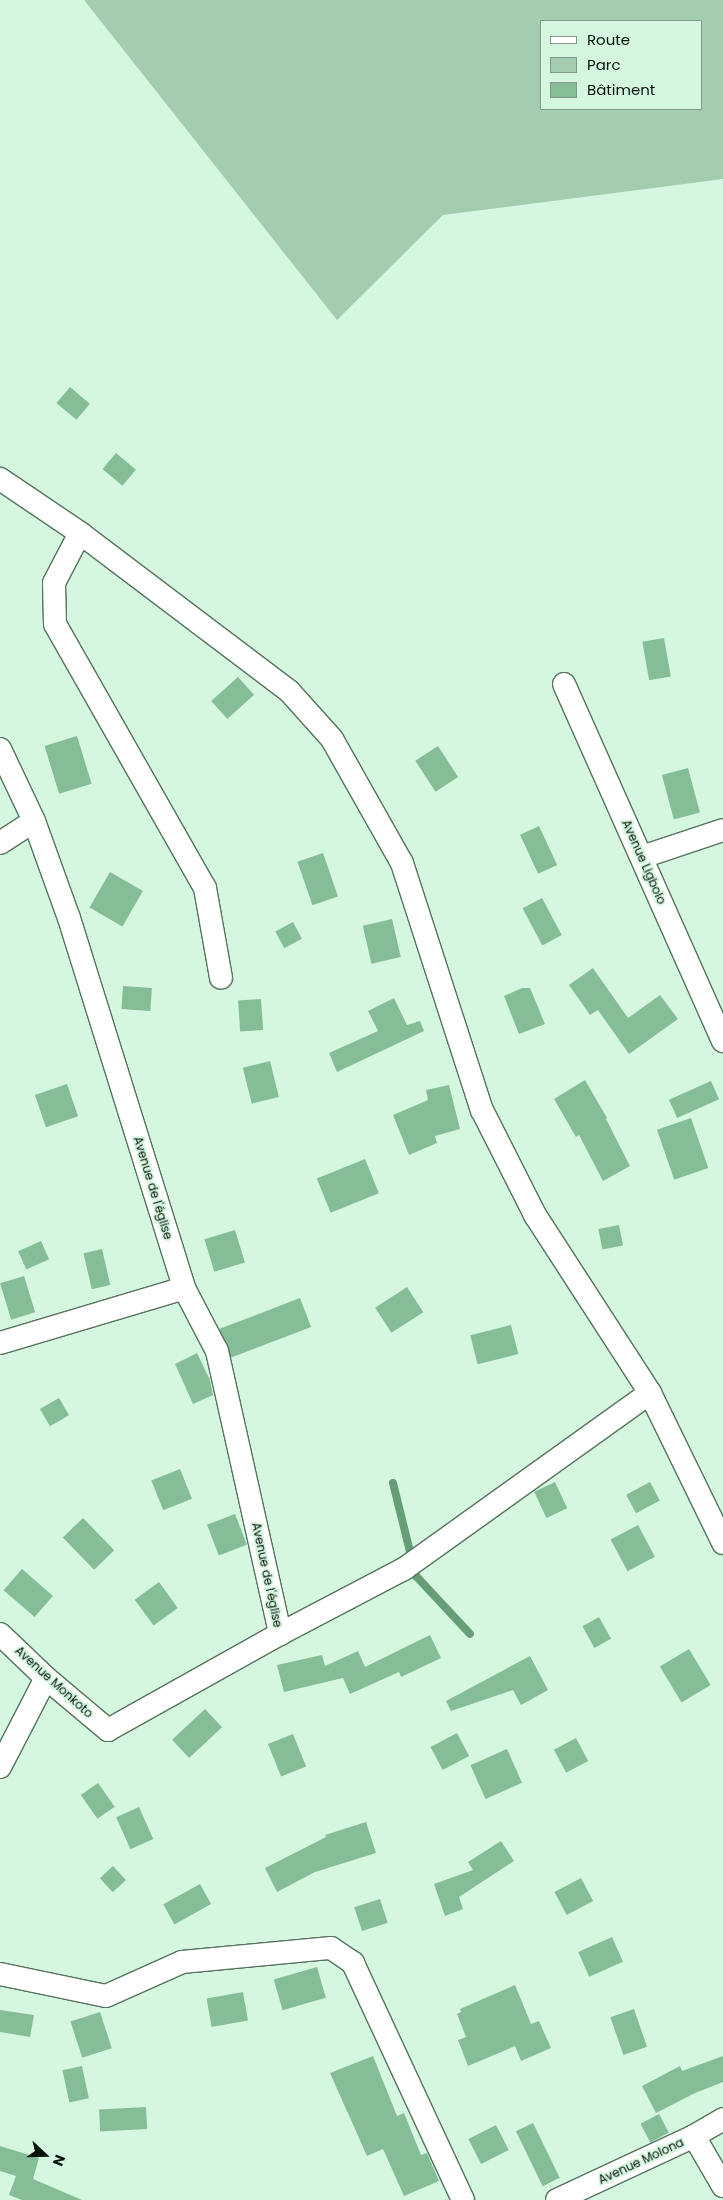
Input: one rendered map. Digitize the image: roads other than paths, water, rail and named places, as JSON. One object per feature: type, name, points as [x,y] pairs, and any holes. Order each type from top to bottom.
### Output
[{"type":"street","points":[[0,479],[80,533],[289,691],[332,739],[402,863],[482,1110],[535,1216],[650,1393],[723,1542]]},
{"type":"street","points":[[80,533],[54,583],[55,624],[205,888],[221,978]]},
{"type":"street","name":"Avenue Ligbolo","points":[[564,684],[723,1041]]},
{"type":"street","name":"Avenue de l'église","points":[[0,749],[34,821],[70,918],[184,1288],[217,1351],[280,1634]]},
{"type":"street","points":[[0,843],[34,821]]},
{"type":"street","points":[[642,857],[723,830]]},
{"type":"street","points":[[0,1343],[184,1288]]},
{"type":"street","points":[[280,1634],[424,1556],[650,1393]]},
{"type":"street","name":"Avenue Monkoto","points":[[0,1634],[46,1678],[108,1730],[280,1634]]},
{"type":"street","points":[[0,1768],[46,1678]]},
{"type":"street","points":[[0,1974],[106,1996],[182,1962],[331,1948],[353,1963],[462,2200]]},
{"type":"street","name":"Avenue Molona","points":[[557,2200],[694,2136],[723,2118]]},
{"type":"street","points":[[694,2136],[723,2186]]},
{"type":"waterway","points":[[393,1483],[416,1576],[470,1634]]}]
